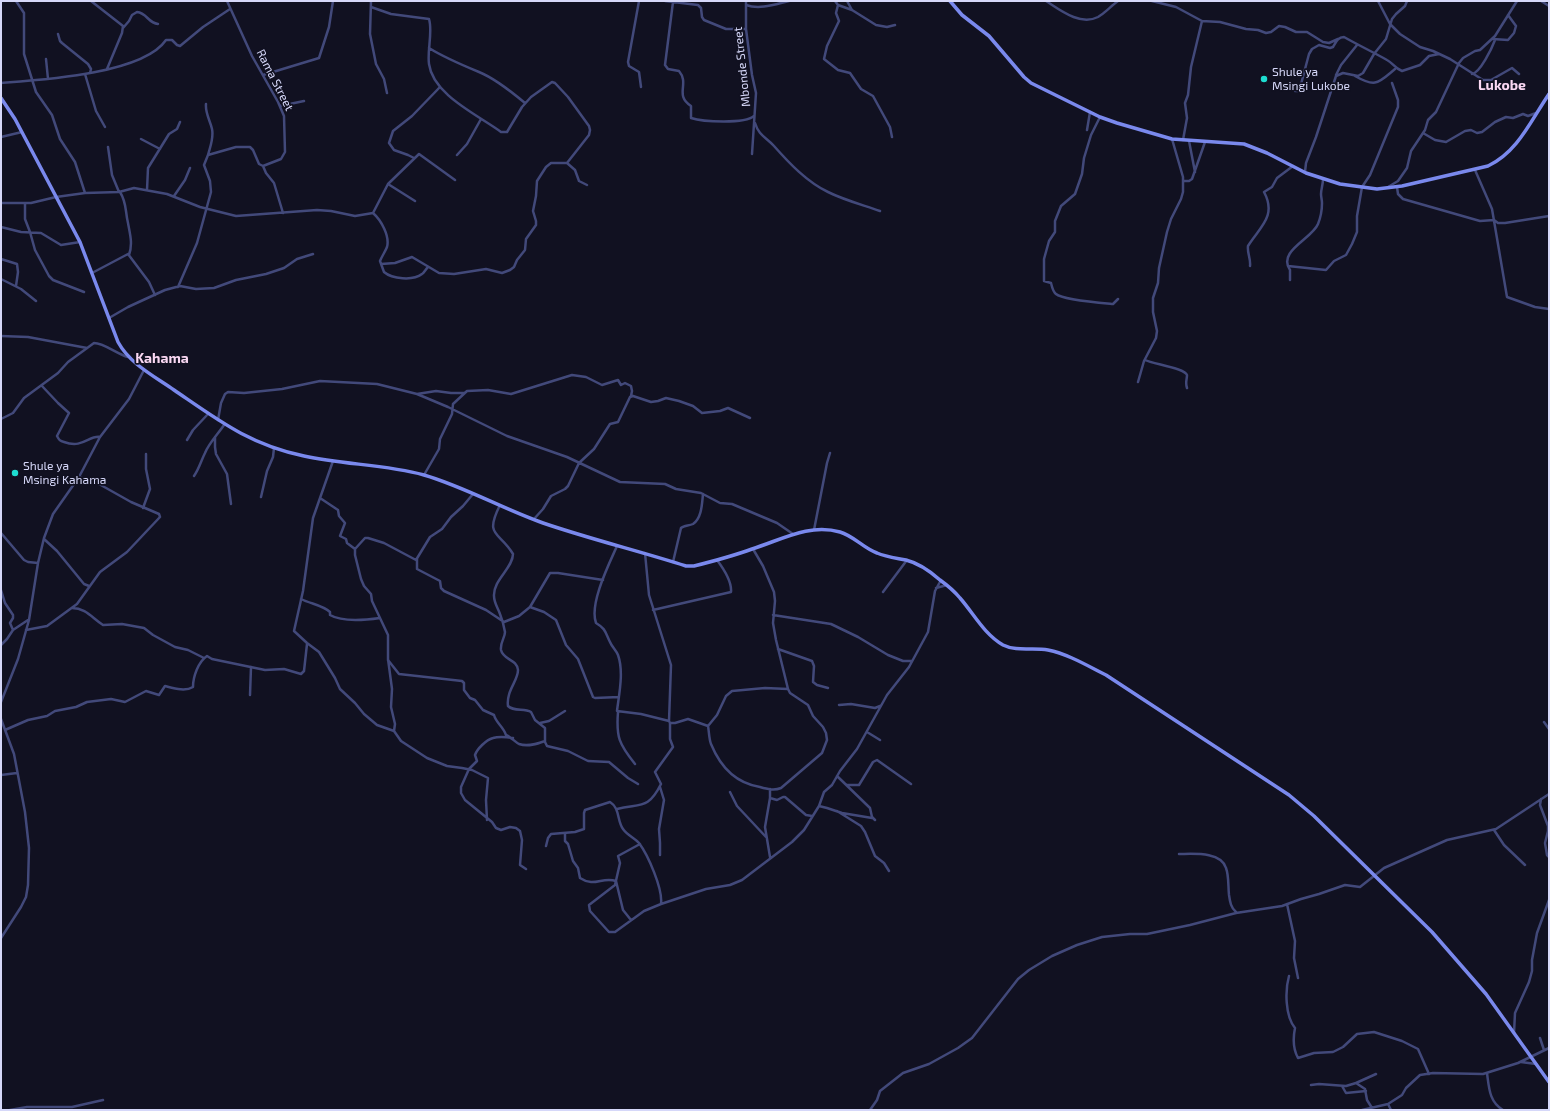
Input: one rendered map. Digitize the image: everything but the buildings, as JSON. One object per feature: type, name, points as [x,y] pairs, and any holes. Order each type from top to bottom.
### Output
[{"type":"main road","points":[[950,1],[962,15],[989,36],[1024,77],[1031,83],[1100,117],[1131,128],[1172,139],[1244,144],[1267,153],[1305,172],[1340,184],[1386,188],[1475,170],[1491,165],[1513,148],[1549,94]]},
{"type":"main road","points":[[1,98],[22,132],[80,242],[118,342],[123,351],[144,369],[224,425],[253,440],[274,448],[304,456],[333,461],[384,466],[424,475],[534,519],[578,534],[686,566],[694,566],[717,560],[753,549],[793,534],[814,530],[840,532],[877,553],[907,560],[947,585],[961,599],[976,620],[998,642],[1013,649],[1044,650],[1053,652],[1092,667],[1118,682],[1289,795],[1314,816],[1375,874],[1389,890],[1422,920],[1479,985],[1549,1082]]},
{"type":"street","points":[[16,1],[24,13],[23,48],[36,92],[52,115],[60,139],[75,162],[85,193]]},
{"type":"street","points":[[91,1],[121,24],[123,29]]},
{"type":"street","name":"Rama Street","points":[[227,1],[252,56],[280,106],[284,122],[285,152],[281,159],[263,166]]},
{"type":"street","points":[[263,75],[319,58],[329,27],[333,1]]},
{"type":"street","points":[[371,1],[370,34],[376,64],[384,80],[387,92]]},
{"type":"street","points":[[639,1],[628,62],[629,66],[639,72],[640,87]]},
{"type":"street","points":[[665,1],[698,5],[701,8],[703,19],[726,29],[746,29]]},
{"type":"street","points":[[746,3],[754,7],[759,7],[789,1]]},
{"type":"street","points":[[835,1],[838,5],[852,10],[876,25],[887,27],[895,25]]},
{"type":"street","points":[[846,1],[852,10]]},
{"type":"street","points":[[1046,1],[1076,18],[1084,19],[1098,17],[1118,1]]},
{"type":"street","points":[[1152,1],[1176,7],[1202,21],[1220,22],[1239,28],[1259,30],[1266,33],[1271,32],[1279,26],[1296,32],[1307,32],[1323,42],[1329,43],[1344,37],[1388,61],[1395,68],[1402,71],[1420,65],[1429,56],[1439,54]]},
{"type":"street","points":[[1378,1],[1390,24],[1400,34],[1420,47],[1439,54],[1458,64],[1472,74],[1486,81],[1491,80],[1512,68],[1519,74]]},
{"type":"street","points":[[1336,75],[1343,74],[1358,76],[1363,73],[1374,54],[1386,39],[1390,24],[1396,14],[1405,6],[1407,1]]},
{"type":"street","points":[[1472,74],[1478,72],[1492,50],[1494,40],[1517,1]]},
{"type":"street","points":[[1540,1],[1549,6]]},
{"type":"street","points":[[673,2],[664,65],[668,69],[679,71],[682,74],[684,82],[682,97],[685,102],[691,106],[691,118],[710,121],[740,121],[750,120],[754,116]]},
{"type":"street","name":"Mbonde Street","points":[[746,3],[746,29],[756,93],[752,154]]},
{"type":"street","points":[[838,5],[836,13],[839,21],[827,46],[824,59],[838,70],[850,74],[861,89],[874,96],[890,127],[892,137]]},
{"type":"street","points":[[372,7],[391,14],[429,18],[428,58],[431,73],[440,87],[460,105],[501,132],[507,132],[526,103],[540,90],[552,82],[555,83],[568,97],[590,126],[589,135],[567,163]]},
{"type":"street","points":[[1,83],[33,81],[85,74],[122,66],[144,58],[164,45],[166,40],[170,39],[180,46],[202,27],[230,8]]},
{"type":"street","points":[[106,69],[123,29],[130,21],[132,15],[137,12],[144,13],[151,22],[158,24]]},
{"type":"street","points":[[1386,188],[1399,180],[1408,165],[1411,151],[1423,133],[1428,120],[1437,110],[1439,102],[1448,88],[1458,64],[1463,58],[1481,49],[1494,40],[1509,40],[1516,29],[1516,26],[1508,15]]},
{"type":"street","points":[[1183,140],[1186,121],[1185,103],[1188,95],[1191,66],[1202,21]]},
{"type":"street","points":[[58,34],[62,43],[88,64],[91,69],[90,73]]},
{"type":"street","points":[[1295,91],[1298,91],[1300,88],[1311,50],[1320,45],[1333,47],[1338,39]]},
{"type":"street","points":[[1305,172],[1306,163],[1336,75],[1341,65],[1357,45]]},
{"type":"street","points":[[428,48],[486,76],[515,94],[526,103]]},
{"type":"street","points":[[46,59],[48,79]]},
{"type":"street","points":[[1352,75],[1365,82],[1375,83],[1395,68]]},
{"type":"street","points":[[85,74],[96,111],[104,127]]},
{"type":"street","points":[[1288,266],[1326,270],[1334,261],[1346,255],[1356,235],[1357,216],[1362,187],[1370,175],[1398,110],[1399,102],[1392,83]]},
{"type":"street","points":[[414,158],[394,150],[389,143],[391,135],[393,131],[412,116],[440,87]]},
{"type":"street","points":[[280,106],[304,101]]},
{"type":"street","points":[[178,286],[194,254],[211,189],[210,181],[204,165],[212,138],[206,104]]},
{"type":"street","points":[[1087,130],[1090,112]]},
{"type":"street","points":[[1423,133],[1435,140],[1446,142],[1465,131],[1482,132],[1495,122],[1504,118],[1513,118],[1523,114],[1528,116],[1536,113]]},
{"type":"street","points":[[1100,117],[1091,135],[1076,190],[1072,198],[1061,206],[1055,221],[1055,232],[1049,241],[1043,264],[1044,282],[1051,283],[1056,294],[1068,298],[1093,303],[1113,304],[1118,299]]},
{"type":"street","points":[[458,155],[467,144],[481,118]]},
{"type":"street","points":[[147,190],[147,172],[169,134],[177,129],[180,122]]},
{"type":"street","points":[[755,123],[761,135],[773,145],[790,164],[820,188],[846,200],[880,211]]},
{"type":"street","points":[[1,137],[22,132]]},
{"type":"street","points":[[142,139],[160,149]]},
{"type":"street","points":[[1138,382],[1145,360],[1156,338],[1157,333],[1153,298],[1158,283],[1160,261],[1171,219],[1181,199],[1183,181],[1172,139]]},
{"type":"street","points":[[1189,141],[1195,173]]},
{"type":"street","points":[[1183,181],[1191,180],[1195,173],[1205,142]]},
{"type":"street","points":[[108,147],[112,175],[126,204],[127,222],[131,236],[129,255],[149,282],[155,295]]},
{"type":"street","points":[[208,155],[236,147],[250,147],[274,183],[283,213]]},
{"type":"street","points":[[373,213],[388,184],[420,154],[455,180]]},
{"type":"street","points":[[381,264],[395,263],[412,257],[436,272],[454,274],[486,269],[502,274],[514,267],[516,260],[525,250],[526,239],[536,225],[533,211],[537,181],[546,167],[551,163],[567,163],[575,170],[580,182],[587,185]]},
{"type":"street","points":[[1250,266],[1248,246],[1259,232],[1268,215],[1269,203],[1264,192],[1272,187],[1277,178],[1293,166]]},
{"type":"street","points":[[174,196],[185,180],[190,168]]},
{"type":"street","points":[[1475,170],[1492,206],[1506,297],[1535,307],[1549,309]]},
{"type":"street","points":[[1290,280],[1290,270],[1287,260],[1290,253],[1318,225],[1324,179]]},
{"type":"street","points":[[388,184],[415,201]]},
{"type":"street","points":[[1397,186],[1399,196],[1407,201],[1480,221],[1494,220],[1498,223],[1504,223],[1549,216]]},
{"type":"street","points":[[1,203],[36,203],[56,197],[85,193],[120,192],[132,188],[174,196],[206,208],[236,216],[317,210],[355,216],[373,213]]},
{"type":"street","points":[[25,203],[25,220],[35,250],[50,278],[84,292]]},
{"type":"street","points":[[373,213],[382,223],[388,241],[381,259],[381,264],[386,274],[401,279],[419,276],[423,274],[428,266]]},
{"type":"street","points":[[1,227],[21,232],[44,234],[61,245],[80,242]]},
{"type":"street","points":[[109,318],[155,295],[178,286],[196,289],[214,288],[236,280],[266,274],[284,268],[297,259],[314,254]]},
{"type":"street","points":[[92,273],[123,256],[129,255]]},
{"type":"street","points":[[1,259],[17,264],[18,272],[16,286]]},
{"type":"street","points":[[1,279],[16,286],[36,301]]},
{"type":"street","points":[[1,336],[28,337],[88,348]]},
{"type":"street","points":[[1,419],[13,413],[23,399],[42,386],[58,373],[68,362],[94,343],[98,343],[120,355],[129,357]]},
{"type":"street","points":[[1145,360],[1163,366],[1172,367],[1185,373],[1187,376],[1185,383],[1187,388]]},
{"type":"street","points":[[1,702],[18,659],[29,620],[38,563],[44,538],[53,514],[79,477],[93,447],[129,399],[144,369]]},
{"type":"street","points":[[417,394],[436,391],[451,393],[471,390],[511,394],[572,375],[586,377],[602,385],[618,380],[621,385],[625,383],[631,386],[631,396],[618,422],[610,424],[594,449],[579,463],[568,486],[551,496],[543,509],[534,519]]},
{"type":"street","points":[[218,421],[221,403],[224,396],[228,392],[244,393],[282,389],[320,382],[377,384],[417,394],[453,409],[507,436],[567,457],[622,483],[637,482],[665,484],[676,489],[703,494],[720,503],[732,504],[777,523],[793,534]]},
{"type":"street","points":[[42,386],[69,413],[57,438],[74,444],[81,444],[96,436],[100,437]]},
{"type":"street","points":[[424,475],[439,449],[440,439],[453,409],[453,404],[464,392]]},
{"type":"street","points":[[631,396],[651,402],[658,402],[666,398],[679,401],[693,406],[702,413],[720,411],[728,408],[750,418]]},
{"type":"street","points":[[187,440],[193,430],[208,414]]},
{"type":"street","points":[[194,476],[202,464],[205,453],[224,425]]},
{"type":"street","points":[[215,437],[216,454],[227,474],[231,504]]},
{"type":"street","points":[[262,497],[267,471],[273,457],[274,448]]},
{"type":"street","points":[[814,530],[830,453]]},
{"type":"street","points":[[143,508],[150,489],[146,469],[146,454]]},
{"type":"street","points":[[333,461],[313,518],[301,599],[294,629],[296,634],[319,652],[340,689],[364,714],[380,727],[394,731],[401,741],[427,758],[447,766],[469,769],[489,779],[486,800],[487,820]]},
{"type":"street","points":[[26,630],[47,626],[72,608],[79,602],[101,571],[127,552],[150,526],[160,518],[159,514],[131,502],[99,484],[79,477]]},
{"type":"street","points":[[473,494],[451,517],[442,529],[430,538],[417,559],[417,569],[440,581],[441,588],[444,591],[486,610],[502,621],[507,622],[519,616],[530,607],[550,574],[558,573],[603,580]]},
{"type":"street","points":[[673,562],[681,528],[683,526],[693,524],[697,520],[703,494]]},
{"type":"street","points":[[320,498],[338,510],[345,523],[340,536],[346,539],[347,543],[355,549]]},
{"type":"street","points":[[500,505],[494,516],[492,528],[512,552],[514,557],[496,584],[494,594],[494,600],[505,634],[502,641],[501,651],[514,662],[518,668],[518,674],[510,690],[508,706],[512,709],[529,710],[531,712],[535,720],[545,728],[546,746],[568,751],[588,761],[609,762],[628,778],[638,784]]},
{"type":"street","points":[[1,533],[24,560],[38,563]]},
{"type":"street","points":[[44,538],[57,551],[84,584],[89,586]]},
{"type":"street","points":[[394,731],[395,724],[391,707],[392,686],[388,659],[388,635],[372,601],[371,594],[364,586],[361,579],[355,549],[365,538],[368,538],[384,543],[414,560],[417,559]]},
{"type":"street","points":[[617,545],[596,597],[594,619],[596,623],[604,628],[610,644],[618,655],[620,664],[617,730],[618,738],[626,753],[635,764]]},
{"type":"street","points":[[753,549],[763,566],[774,592],[775,601],[773,615],[776,640],[788,689],[790,693],[810,708],[813,716],[823,727],[827,740],[823,751],[781,788],[777,790],[749,785],[732,775],[723,766],[710,743],[708,726],[717,715],[726,696],[732,691],[765,688],[788,689]]},
{"type":"street","points":[[645,553],[648,587],[653,610],[670,666],[669,722],[670,739],[673,747],[655,772],[661,782],[660,787],[664,800],[659,829],[660,855]]},
{"type":"street","points":[[653,610],[731,592],[727,576],[717,560]]},
{"type":"street","points":[[883,592],[907,560]]},
{"type":"street","points":[[616,881],[613,887],[589,905],[590,911],[608,932],[611,933],[615,932],[644,910],[706,889],[730,885],[747,877],[795,839],[809,824],[812,816],[819,806],[823,794],[857,749],[887,695],[909,667],[928,632],[936,588],[941,580]]},
{"type":"street","points":[[936,588],[947,585]]},
{"type":"street","points":[[1,590],[5,603],[13,615],[10,623],[13,630]]},
{"type":"street","points":[[301,599],[325,607],[330,612],[330,615],[335,617],[350,619],[380,618]]},
{"type":"street","points":[[530,607],[544,612],[556,620],[566,645],[578,659],[593,697],[619,698]]},
{"type":"street","points":[[72,608],[80,608],[86,611],[103,625],[122,624],[144,628],[153,635],[175,647],[188,650],[204,658],[207,656],[212,659],[267,670],[284,669],[301,674],[304,671],[307,643]]},
{"type":"street","points":[[773,615],[830,624],[858,637],[888,655],[903,661],[911,661]]},
{"type":"street","points":[[1,645],[13,630],[29,620]]},
{"type":"street","points":[[778,648],[812,660],[814,664],[813,682],[817,685],[828,688]]},
{"type":"street","points":[[5,730],[28,720],[47,716],[55,711],[76,708],[87,702],[111,699],[125,702],[147,691],[159,695],[165,686],[180,689],[192,688],[197,670],[204,658]]},
{"type":"street","points":[[388,659],[399,674],[462,681],[464,690],[470,698],[475,700],[483,710],[494,715],[495,720],[502,726],[506,734],[518,743],[532,745],[545,741]]},
{"type":"street","points":[[250,695],[251,667]]},
{"type":"street","points":[[839,705],[851,704],[875,708],[882,704]]},
{"type":"street","points":[[540,723],[549,721],[565,711]]},
{"type":"street","points":[[618,712],[641,714],[676,723],[688,719],[708,726]]},
{"type":"street","points":[[1,719],[13,751],[27,825],[29,848],[28,885],[26,897],[1,938]]},
{"type":"street","points":[[1544,722],[1548,727]]},
{"type":"street","points":[[867,732],[880,740]]},
{"type":"street","points":[[513,738],[494,737],[486,742],[475,754],[477,763],[469,769],[461,787],[461,793],[465,800],[475,807],[499,830],[510,827],[516,828],[520,831],[522,842],[520,865],[526,869]]},
{"type":"street","points":[[847,785],[859,785],[865,773],[876,760],[881,761],[911,784]]},
{"type":"street","points":[[1,776],[17,773]]},
{"type":"street","points":[[819,806],[874,819],[871,810],[837,776]]},
{"type":"street","points":[[617,809],[646,804],[653,798],[660,787]]},
{"type":"street","points":[[770,789],[770,798],[765,826],[770,858]]},
{"type":"street","points":[[730,792],[737,806],[766,838]]},
{"type":"street","points":[[870,1110],[877,1100],[880,1091],[903,1073],[929,1064],[958,1048],[972,1038],[1018,979],[1044,960],[1077,945],[1102,937],[1146,934],[1190,925],[1236,913],[1287,904],[1344,885],[1360,887],[1375,874],[1388,866],[1447,840],[1494,830],[1549,794]]},
{"type":"street","points":[[770,798],[776,800],[785,797],[806,815],[812,816]]},
{"type":"street","points":[[1542,799],[1540,804],[1548,826],[1545,843],[1547,855],[1549,857]]},
{"type":"street","points":[[546,846],[549,835],[575,832],[584,828],[585,810],[609,802],[613,804],[617,809],[623,829],[628,835],[638,841],[655,875],[661,895],[661,904]]},
{"type":"street","points":[[837,811],[861,826],[875,856],[884,863],[889,871]]},
{"type":"street","points":[[1494,830],[1507,848],[1525,865]]},
{"type":"street","points":[[566,833],[565,841],[568,844],[572,861],[578,868],[581,879],[591,883],[609,879],[616,881]]},
{"type":"street","points":[[631,920],[623,910],[616,881],[616,874],[620,863],[618,856],[640,844]]},
{"type":"street","points":[[1179,854],[1202,855],[1215,857],[1222,860],[1226,869],[1230,904],[1236,913]]},
{"type":"street","points":[[1514,1034],[1515,1013],[1529,982],[1537,933],[1549,900]]},
{"type":"street","points":[[1287,904],[1295,941],[1294,958],[1298,978]]},
{"type":"street","points":[[1289,976],[1287,984],[1287,1009],[1290,1021],[1295,1028],[1293,1036],[1294,1048],[1298,1058],[1314,1054],[1333,1052],[1343,1047],[1357,1034],[1374,1032],[1402,1041],[1418,1049],[1429,1074]]},
{"type":"street","points":[[1540,1038],[1544,1050]]},
{"type":"street","points":[[1362,1110],[1388,1104],[1402,1094],[1418,1077],[1429,1074],[1443,1073],[1475,1075],[1487,1073],[1521,1061],[1549,1048]]},
{"type":"street","points":[[1521,1061],[1538,1065]]},
{"type":"street","points":[[1487,1073],[1492,1099],[1495,1104],[1503,1110]]},
{"type":"street","points":[[1311,1085],[1320,1084],[1342,1086],[1355,1083],[1376,1074]]},
{"type":"street","points":[[1355,1083],[1365,1089],[1368,1102],[1373,1108]]},
{"type":"street","points":[[1342,1086],[1346,1093],[1366,1091]]},
{"type":"street","points":[[10,1110],[27,1107],[72,1108],[103,1100]]},
{"type":"street","points":[[1388,1104],[1391,1110]]},
{"type":"place","name":"Shule ya Msingi Lukobe","points":[[1264,79]]},
{"type":"place","name":"Shule ya Msingi Kahama","points":[[15,473]]},
{"type":"district","name":"Lukobe","points":[[1502,85]]},
{"type":"district","name":"Kahama","points":[[162,358]]}]
